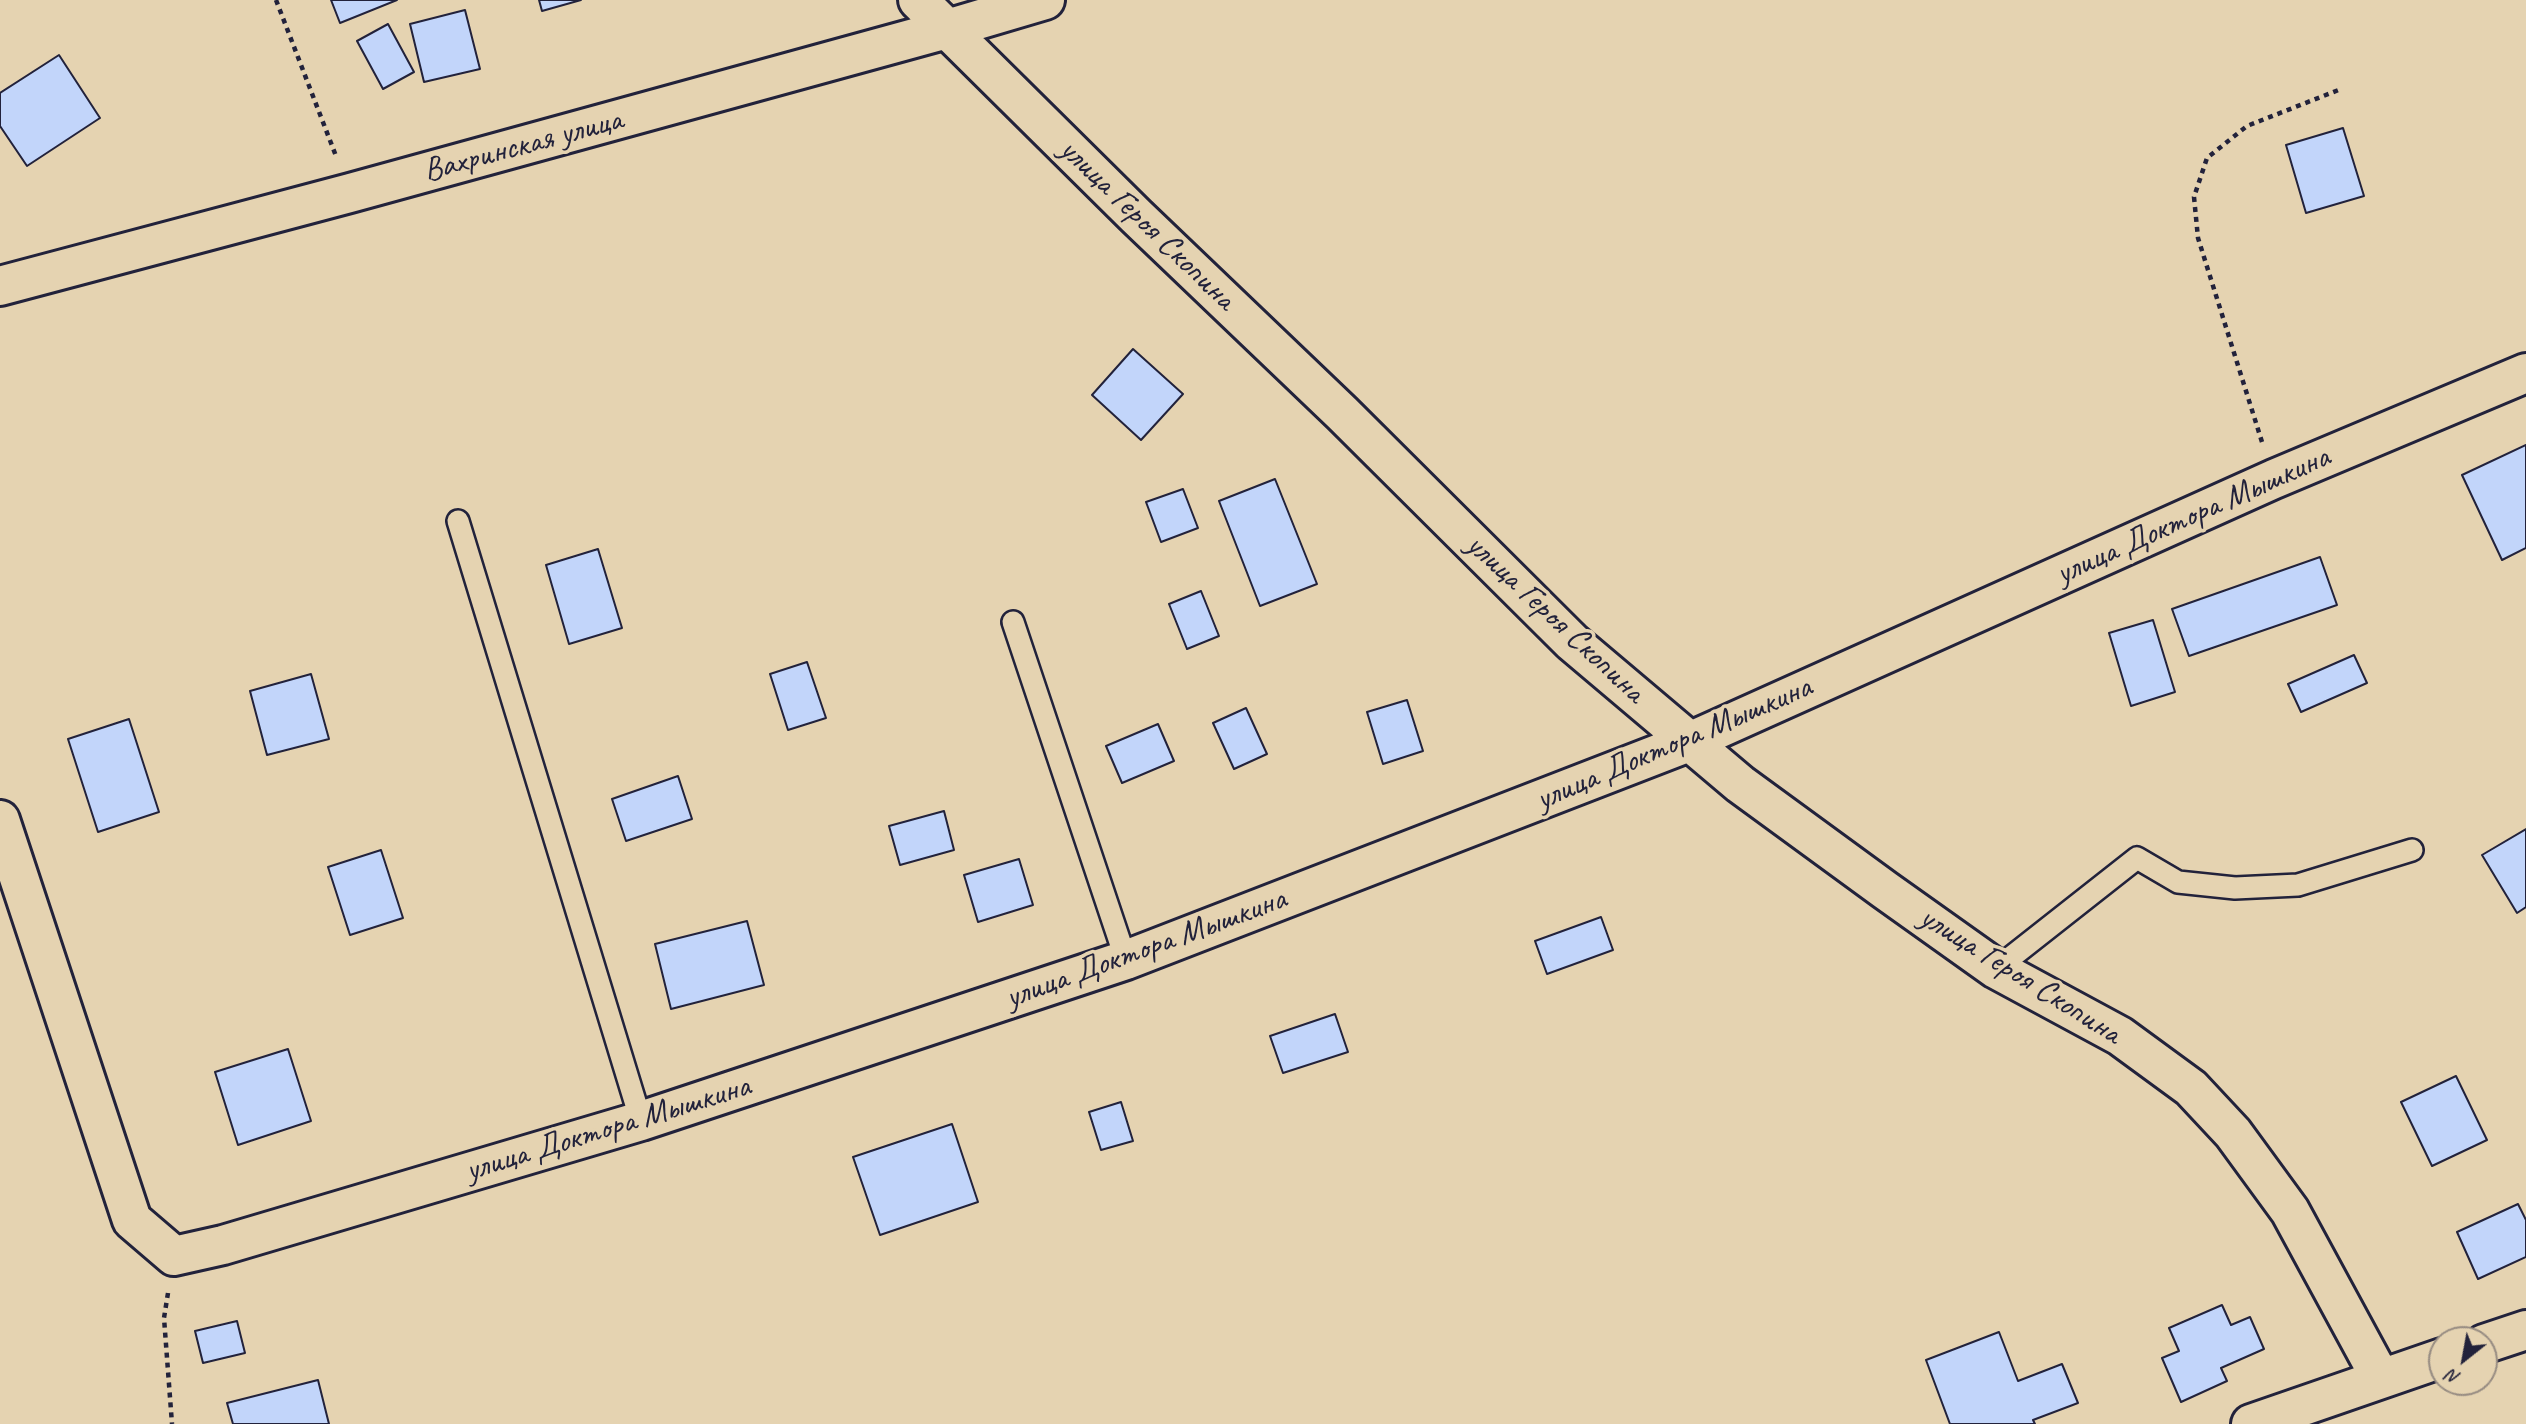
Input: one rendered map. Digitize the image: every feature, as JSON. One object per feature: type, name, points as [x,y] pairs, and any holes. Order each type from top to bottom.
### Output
[{"type":"street","name":"улица Героя Скопина","points":[[918,0],[1342,413],[1572,642],[1689,742],[1740,785],[1996,969],[2120,1036],[2191,1088],[2233,1133],[2290,1211],[2380,1377]]},
{"type":"street","name":"Вахринская улица","points":[[0,286],[350,193],[1045,0]]},
{"type":"street","name":"улица Доктора Мышкина","points":[[174,1256],[223,1245],[641,1121],[1126,960],[1689,742],[2274,479],[2526,373]]},
{"type":"street","points":[[0,820],[132,1220],[174,1256]]},
{"type":"street","points":[[2498,1339],[2526,1330]]},
{"type":"street","points":[[2251,1424],[2428,1362]]},
{"type":"lane","points":[[458,521],[641,1121]]},
{"type":"lane","points":[[1013,622],[1126,960]]},
{"type":"lane","points":[[1996,969],[2137,858],[2178,882],[2235,888],[2298,885],[2412,850]]},
{"type":"path","points":[[276,0],[350,193]]},
{"type":"path","points":[[2274,479],[2198,239],[2194,197],[2207,158],[2247,126],[2341,89]]},
{"type":"path","points":[[172,1424],[164,1318],[174,1256]]},
{"type":"building","points":[[331,0],[397,0],[340,23]]},
{"type":"building","points":[[539,0],[581,0],[542,11]]},
{"type":"building","points":[[465,10],[480,69],[424,82],[410,24]]},
{"type":"building","points":[[388,24],[414,72],[383,89],[357,41]]},
{"type":"building","points":[[59,55],[100,118],[27,166],[0,126],[0,93]]},
{"type":"building","points":[[2343,128],[2364,196],[2306,213],[2286,145]]},
{"type":"building","points":[[1133,349],[1183,394],[1141,440],[1092,395]]},
{"type":"building","points":[[2526,445],[2526,548],[2502,560],[2462,475]]},
{"type":"building","points":[[1275,479],[1317,584],[1260,606],[1219,501]]},
{"type":"building","points":[[1183,489],[1198,528],[1161,542],[1146,502]]},
{"type":"building","points":[[598,549],[622,628],[569,644],[546,565]]},
{"type":"building","points":[[2320,557],[2337,605],[2189,656],[2172,609]]},
{"type":"building","points":[[1201,591],[1219,636],[1187,649],[1169,604]]},
{"type":"building","points":[[2153,620],[2175,692],[2131,706],[2109,633]]},
{"type":"building","points":[[2354,655],[2367,683],[2301,712],[2288,684]]},
{"type":"building","points":[[807,662],[826,718],[788,730],[770,674]]},
{"type":"building","points":[[311,674],[329,739],[267,755],[250,691]]},
{"type":"building","points":[[1407,700],[1423,751],[1383,764],[1367,712]]},
{"type":"building","points":[[1246,708],[1267,754],[1234,769],[1213,723]]},
{"type":"building","points":[[129,719],[159,812],[98,832],[68,739]]},
{"type":"building","points":[[1158,724],[1174,761],[1122,783],[1106,746]]},
{"type":"building","points":[[678,776],[692,819],[626,841],[612,799]]},
{"type":"building","points":[[944,811],[954,850],[900,865],[889,826]]},
{"type":"building","points":[[2526,829],[2526,907],[2517,913],[2482,855]]},
{"type":"building","points":[[381,850],[403,918],[350,935],[328,867]]},
{"type":"building","points":[[1019,859],[1033,905],[978,922],[964,875]]},
{"type":"building","points":[[1601,917],[1613,950],[1547,974],[1535,941]]},
{"type":"building","points":[[747,921],[764,985],[671,1009],[655,944]]},
{"type":"building","points":[[1335,1014],[1348,1052],[1283,1073],[1270,1036]]},
{"type":"building","points":[[288,1049],[311,1121],[238,1145],[215,1072]]},
{"type":"building","points":[[2456,1076],[2487,1140],[2432,1166],[2401,1102]]},
{"type":"building","points":[[1121,1102],[1133,1141],[1101,1150],[1089,1112]]},
{"type":"building","points":[[952,1124],[978,1202],[880,1235],[853,1157]]},
{"type":"building","points":[[2518,1204],[2526,1220],[2526,1257],[2478,1279],[2457,1232]]},
{"type":"building","points":[[2222,1305],[2231,1325],[2250,1317],[2264,1349],[2221,1368],[2227,1381],[2181,1402],[2162,1358],[2179,1351],[2169,1328]]},
{"type":"building","points":[[237,1321],[245,1353],[203,1363],[195,1331]]},
{"type":"building","points":[[1999,1332],[2018,1381],[2062,1364],[2078,1403],[2033,1420],[2035,1424],[1950,1424],[1926,1360]]},
{"type":"building","points":[[318,1380],[329,1424],[233,1424],[227,1403]]}]
